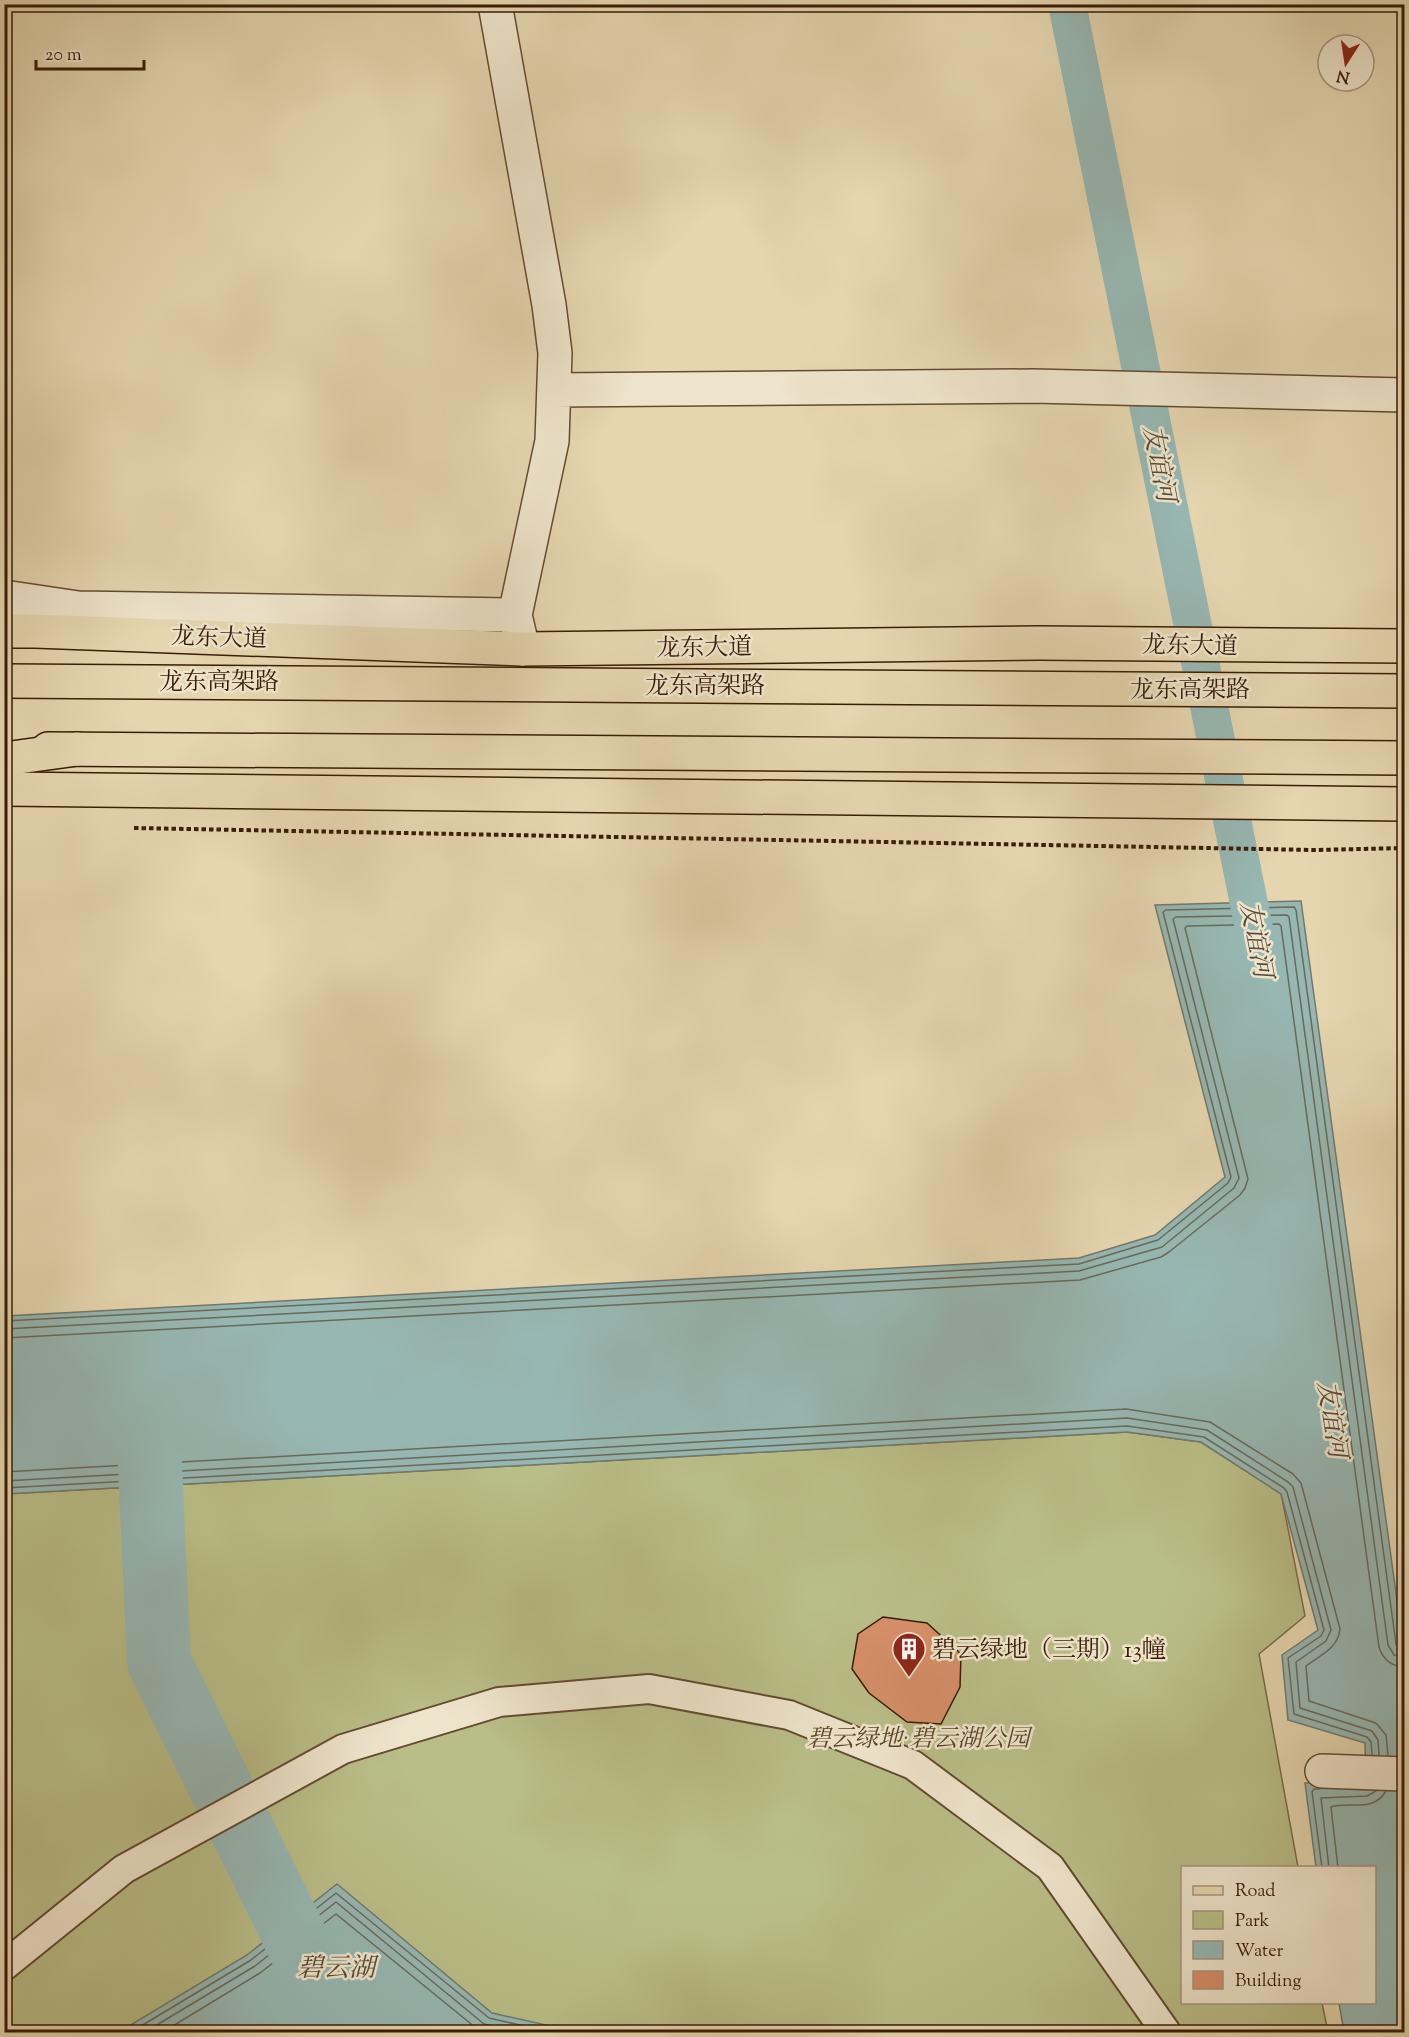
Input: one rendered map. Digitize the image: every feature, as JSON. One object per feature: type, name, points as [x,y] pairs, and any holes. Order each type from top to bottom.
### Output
[{"type":"main road","name":"龙东大道","points":[[4,631],[523,649],[1039,644],[1404,646]]},
{"type":"main road","name":"龙东高架路","points":[[4,681],[1404,691]]},
{"type":"main road","points":[[4,748],[1404,758]]},
{"type":"main road","points":[[4,759],[77,749]]},
{"type":"main road","points":[[4,789],[1404,804]]},
{"type":"street","points":[[495,4],[549,305],[555,353],[552,441],[515,615],[523,649]]},
{"type":"street","points":[[554,390],[1033,386],[1404,395]]},
{"type":"street","points":[[4,597],[78,608],[515,615]]},
{"type":"street","points":[[4,1966],[124,1869],[343,1749],[500,1702],[649,1689],[789,1715],[914,1765],[1050,1867],[1166,2032]]},
{"type":"street","points":[[1322,1770],[1404,1774]]},
{"type":"path","points":[[129,828],[1314,850],[1404,848]]},
{"type":"green space","name":"碧云绿地·碧云湖公园","points":[[1127,1432],[1201,1442],[1281,1493],[1305,1616],[1259,1654],[1298,1866],[1181,1866],[1181,2004],[1322,2004],[1328,2032],[5,2032],[5,1494]]},
{"type":"water","points":[[1301,901],[1399,1615],[1404,1671],[1404,2032],[1344,2032],[1339,2004],[1376,2004],[1376,1866],[1316,1866],[1305,1783],[1366,1783],[1365,1743],[1288,1720],[1282,1655],[1318,1630],[1281,1494],[1201,1442],[1127,1432],[5,1494],[5,1316],[1079,1258],[1155,1235],[1225,1177],[1155,905]]},
{"type":"water","name":"碧云湖","points":[[337,1884],[492,2013],[577,2032],[119,2032],[247,1955]]},
{"type":"building","name":"碧云绿地（三期）13幢","points":[[883,1617],[927,1623],[961,1654],[960,1687],[941,1724],[907,1722],[869,1693],[852,1669],[858,1634]]},
{"type":"waterway","name":"友谊河","points":[[1067,4],[1259,953]]},
{"type":"waterway","points":[[147,1401],[159,1662],[323,1994]]},
{"type":"place","name":"碧云绿地（三期）13幢","points":[[909,1678]]}]
